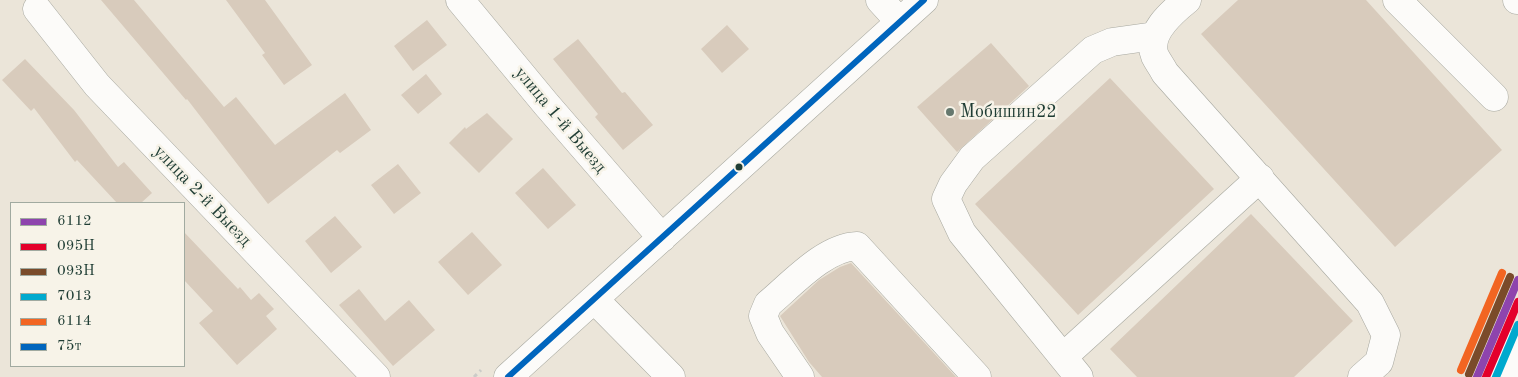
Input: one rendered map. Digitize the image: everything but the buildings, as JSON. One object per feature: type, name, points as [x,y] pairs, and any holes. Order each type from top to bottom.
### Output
[{"type":"street","name":"улица 1-й Выезд","points":[[460,0],[558,119],[662,238]]},
{"type":"street","points":[[880,0],[900,22]]},
{"type":"street","points":[[508,377],[924,0]]},
{"type":"street","points":[[1187,0],[1170,14],[1155,36],[1154,54],[1165,73],[1370,303],[1386,335],[1379,362],[1362,377]]},
{"type":"street","points":[[1397,0],[1494,97]]},
{"type":"street","name":"улица 2-й Выезд","points":[[37,9],[97,85],[376,377]]},
{"type":"street","points":[[1155,36],[1112,42],[1093,50],[972,158],[953,184],[946,199],[962,233],[1071,367],[1260,178]]},
{"type":"street","points":[[800,377],[770,334],[763,316],[768,304],[831,252],[844,246],[857,246],[977,377]]},
{"type":"street","points":[[594,300],[671,377]]},
{"type":"street","points":[[1504,377],[1518,342]]},
{"type":"transit line","name":"75т","points":[[508,377],[924,0]]},
{"type":"transit line","name":"6114","points":[[1461,370],[1502,273]]},
{"type":"transit line","name":"093Н","points":[[1469,374],[1510,277]]},
{"type":"transit line","name":"6112","points":[[1477,377],[1518,280]]},
{"type":"transit line","name":"095Н","points":[[1486,377],[1518,302]]},
{"type":"transit line","name":"7013","points":[[1496,377],[1518,325]]},
{"type":"place","name":"Мобишин22","points":[[950,112]]}]
